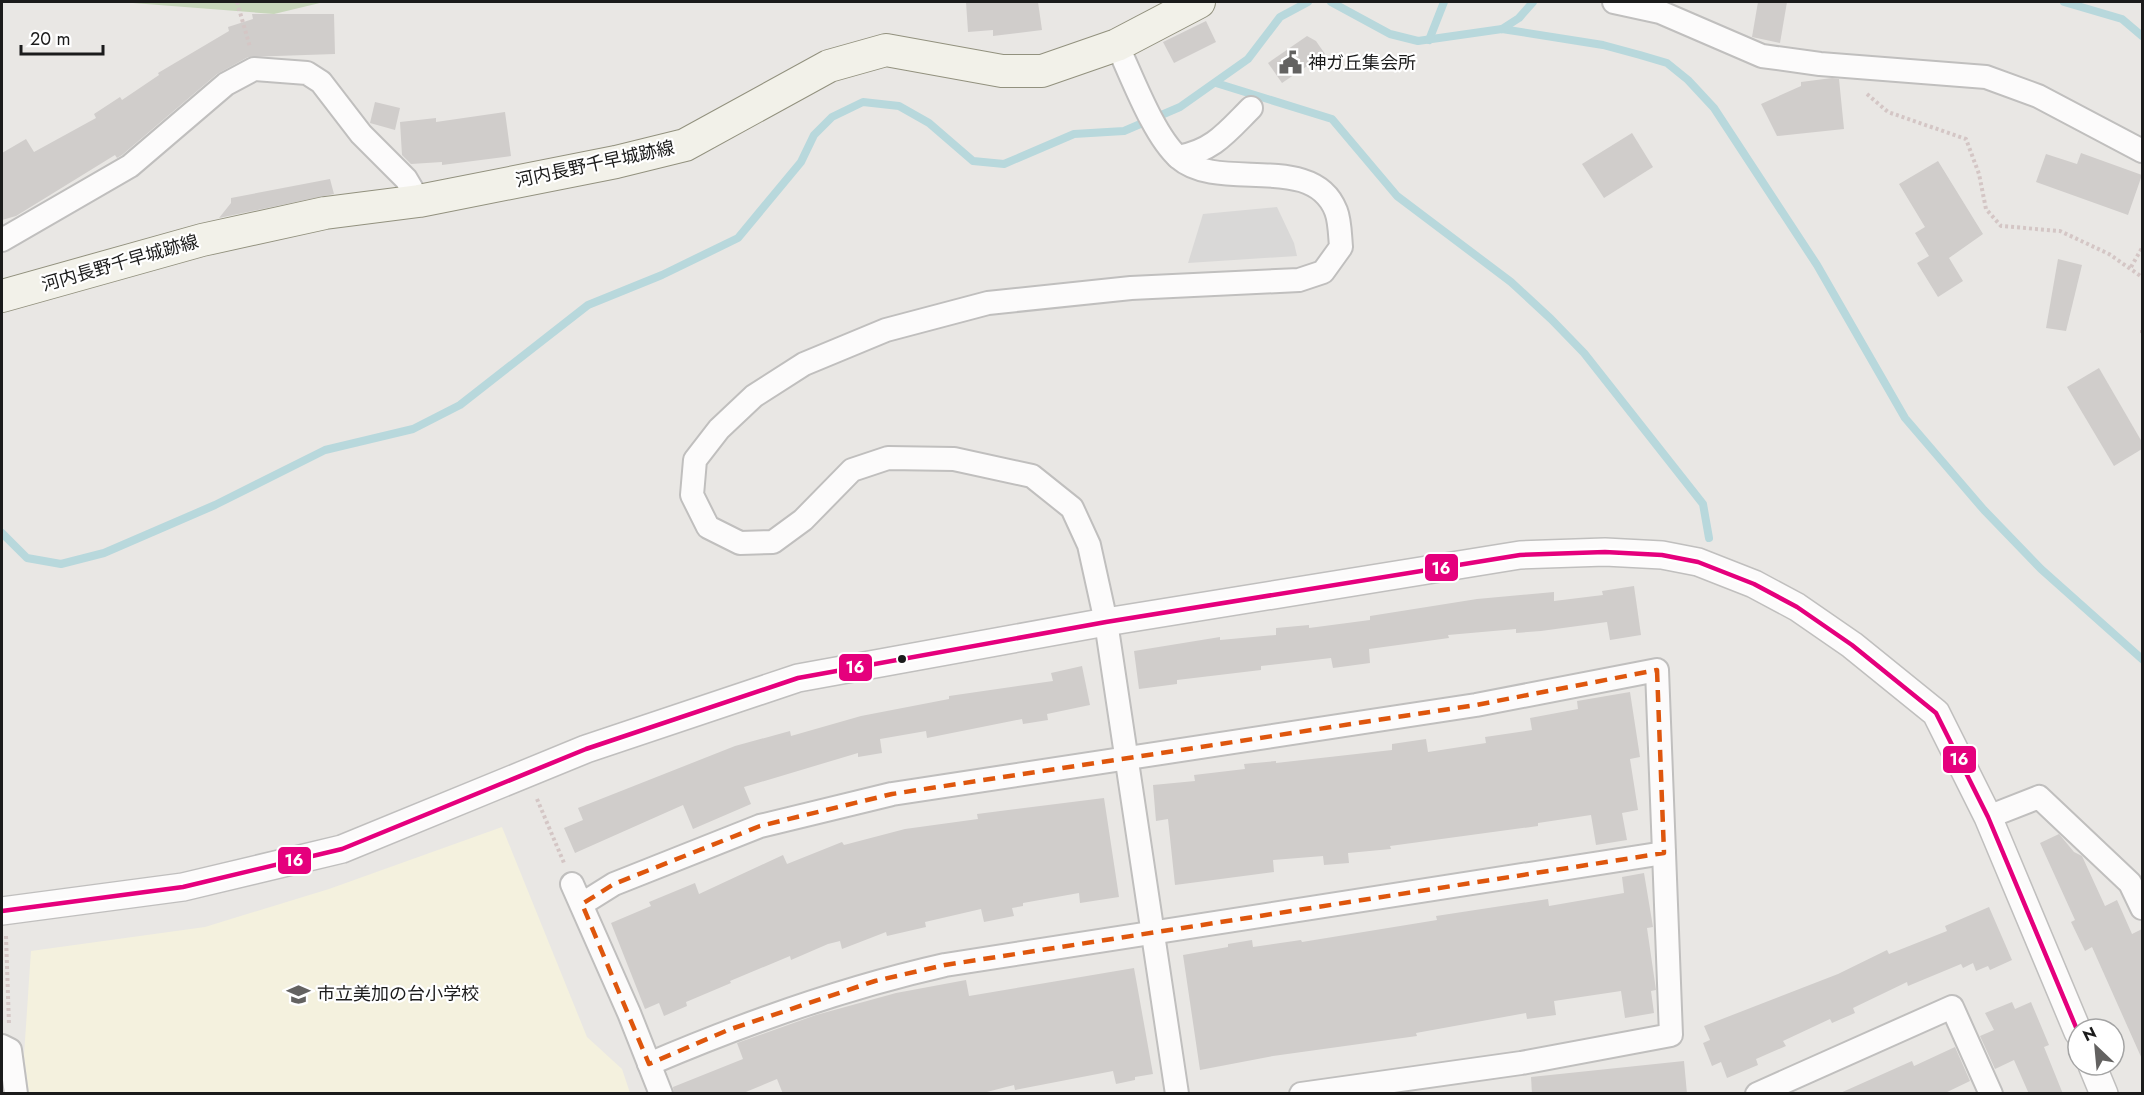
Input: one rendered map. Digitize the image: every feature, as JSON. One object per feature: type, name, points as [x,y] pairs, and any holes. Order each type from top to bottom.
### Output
[{"type":"main road","name":"河内長野千早城跡線","points":[[2,297],[213,237],[325,213],[419,201],[616,162],[685,145],[829,66],[886,50],[1002,71],[1042,71],[1121,54],[1199,2]]},
{"type":"street","points":[[1614,2],[1660,12],[1762,56],[1853,68],[1986,78],[2038,96],[2142,151]]},
{"type":"street","points":[[1121,54],[1160,135],[1178,157],[1195,169],[1291,176],[1322,190],[1336,211],[1341,247],[1323,272],[1299,280],[1131,288],[988,303],[886,330],[804,364],[754,396],[718,429],[695,460],[692,495],[708,527],[740,543],[773,542],[803,520],[852,470],[888,458],[954,459],[1032,476],[1072,508],[1089,545],[1106,622],[1177,1094]]},
{"type":"street","points":[[2,240],[130,166],[226,84],[254,69],[307,74],[321,82],[361,134],[406,180],[419,201]]},
{"type":"street","points":[[1178,157],[1199,153],[1214,145],[1251,108]]},
{"type":"street","points":[[2,911],[183,887],[342,849],[586,749],[798,678],[1106,622],[1520,555],[1605,552],[1662,555],[1698,562],[1754,584],[1797,607],[1852,645],[1936,713],[1988,817],[2072,1017]]},
{"type":"street","points":[[582,904],[614,884],[760,826],[892,794],[1476,705],[1658,670],[1671,1035],[1521,1063],[1315,1092]]},
{"type":"street","points":[[1988,817],[2039,797],[2130,883],[2142,908]]},
{"type":"street","points":[[649,1064],[728,1030],[875,981],[945,965],[1664,853]]},
{"type":"street","points":[[572,884],[661,1094]]},
{"type":"street","points":[[1757,1094],[1952,1006],[1990,1094]]},
{"type":"street","points":[[5,1036],[10,1050],[16,1094]]},
{"type":"street","points":[[2097,1077],[2104,1094]]},
{"type":"path","points":[[237,2],[248,32],[254,69]]},
{"type":"path","points":[[1853,68],[1868,95],[1888,112],[1965,139],[1979,174],[1986,209],[2001,226],[2060,231],[2131,267],[2142,277]]},
{"type":"path","points":[[2131,267],[2142,248]]},
{"type":"path","points":[[535,796],[572,884]]},
{"type":"path","points":[[5,1036],[7,942]]},
{"type":"highlighted area","points":[[1657,670],[1664,853],[945,965],[875,981],[728,1030],[649,1064],[582,904],[614,884],[760,826],[892,794],[1476,705]]},
{"type":"shaded area","points":[[1277,207],[1294,243],[1297,256],[1188,263],[1203,214]]},
{"type":"shaded area","name":"市立美加の台小学校","points":[[502,827],[587,1037],[622,1069],[630,1093],[29,1093],[24,1055],[31,951],[205,927],[329,889]]},
{"type":"green space","points":[[120,2],[324,2],[274,14]]},
{"type":"building","points":[[966,2],[1038,2],[1042,30],[993,36],[993,30],[968,32]]},
{"type":"building","points":[[1758,2],[1787,2],[1780,43],[1752,37]]},
{"type":"building","points":[[252,14],[334,14],[335,54],[248,57],[217,74],[122,155],[117,158],[115,155],[16,216],[2,220],[2,153],[26,139],[34,152],[96,118],[94,114],[120,97],[122,100],[159,75],[158,73],[229,31],[228,27],[253,19]]},
{"type":"building","points":[[1206,21],[1216,42],[1174,63],[1163,42]]},
{"type":"building","name":"神ガ丘集会所","points":[[1307,36],[1316,41],[1325,54],[1282,83],[1268,63]]},
{"type":"building","points":[[1839,79],[1844,129],[1777,136],[1761,104],[1801,86],[1801,82]]},
{"type":"building","points":[[375,102],[400,108],[395,130],[370,123]]},
{"type":"building","points":[[505,112],[511,156],[442,165],[442,162],[411,164],[402,155],[400,122],[436,118],[436,122]]},
{"type":"building","points":[[1632,133],[1653,167],[1604,198],[1582,164]]},
{"type":"building","points":[[2081,153],[2142,175],[2128,215],[2036,182],[2046,154],[2077,164]]},
{"type":"building","points":[[1938,161],[1983,234],[1949,258],[1963,281],[1938,297],[1917,263],[1929,256],[1915,233],[1925,227],[1899,184]]},
{"type":"building","points":[[330,179],[334,194],[219,218],[231,203],[231,198]]},
{"type":"building","points":[[2058,259],[2082,265],[2066,331],[2046,328]]},
{"type":"building","points":[[2099,368],[2142,442],[2142,449],[2114,466],[2067,387]]},
{"type":"building","points":[[1634,586],[1641,635],[1610,640],[1607,622],[1541,631],[1516,633],[1516,629],[1448,635],[1449,638],[1369,649],[1370,663],[1333,668],[1331,658],[1261,666],[1261,670],[1177,680],[1177,684],[1139,689],[1134,651],[1220,637],[1220,640],[1276,635],[1276,628],[1309,625],[1309,628],[1370,620],[1370,616],[1477,599],[1554,592],[1554,601],[1603,595],[1602,591]]},
{"type":"building","points":[[1082,666],[1090,705],[1047,714],[1048,720],[1023,724],[1022,719],[927,738],[926,731],[880,739],[882,753],[858,757],[858,753],[744,787],[751,804],[693,829],[683,805],[575,853],[564,828],[583,820],[578,808],[735,746],[790,731],[791,736],[861,716],[949,699],[949,696],[1053,681],[1051,673]]},
{"type":"building","points":[[1630,692],[1640,757],[1630,759],[1638,810],[1622,813],[1627,840],[1596,845],[1591,815],[1538,823],[1538,826],[1390,846],[1391,849],[1348,853],[1349,863],[1324,865],[1323,856],[1273,860],[1274,872],[1175,885],[1168,819],[1156,821],[1153,785],[1195,781],[1194,775],[1245,769],[1244,764],[1276,761],[1276,763],[1392,750],[1392,744],[1426,739],[1428,752],[1486,743],[1485,737],[1532,730],[1530,718],[1578,709],[1577,701]]},
{"type":"building","points":[[1104,798],[1119,897],[1080,903],[1079,893],[1023,903],[1023,906],[1012,908],[1014,916],[984,922],[981,909],[925,922],[926,927],[887,936],[886,932],[842,949],[840,941],[828,944],[791,960],[790,956],[730,981],[731,983],[686,1002],[687,1006],[664,1016],[659,1003],[645,1009],[611,923],[651,906],[649,902],[695,883],[699,894],[783,855],[787,864],[842,842],[844,845],[905,829],[978,819],[977,814]]},
{"type":"building","points":[[2059,834],[2074,852],[2082,856],[2105,906],[2117,900],[2132,934],[2142,929],[2142,1059],[2126,1023],[2126,1017],[2123,1017],[2092,947],[2085,951],[2071,922],[2075,920],[2040,843]]},
{"type":"building","points":[[1644,873],[1653,927],[1647,928],[1656,990],[1651,991],[1654,1013],[1625,1018],[1621,991],[1554,1001],[1556,1015],[1527,1019],[1526,1013],[1416,1033],[1417,1036],[1273,1056],[1200,1070],[1183,955],[1252,940],[1253,947],[1301,940],[1302,942],[1437,920],[1436,916],[1548,899],[1549,906],[1624,893],[1622,877]]},
{"type":"building","points":[[1989,907],[2012,960],[1990,970],[1988,966],[1976,971],[1973,963],[1963,968],[1961,964],[1908,986],[1907,982],[1853,1008],[1855,1013],[1832,1023],[1830,1019],[1783,1041],[1786,1046],[1756,1059],[1758,1065],[1727,1078],[1721,1062],[1712,1066],[1703,1043],[1710,1040],[1704,1026],[1838,974],[1887,950],[1889,954],[1947,931],[1945,926]]},
{"type":"building","points":[[1134,968],[1153,1074],[1135,1077],[1135,1080],[1116,1084],[1113,1071],[1015,1090],[1014,1085],[979,1094],[783,1094],[777,1079],[741,1094],[674,1094],[673,1087],[743,1059],[737,1043],[816,1015],[896,993],[966,980],[969,996]]},
{"type":"building","points":[[2012,1002],[2015,1009],[2031,1002],[2049,1045],[2044,1047],[2063,1094],[2029,1094],[2014,1060],[1995,1069],[1980,1036],[1994,1030],[1985,1013]]},
{"type":"building","points":[[1955,1047],[1970,1081],[1943,1094],[1838,1094],[1912,1061],[1914,1066]]},
{"type":"building","points":[[1684,1061],[1687,1094],[1532,1094],[1531,1077]]},
{"type":"waterway","points":[[2,533],[27,558],[61,564],[104,553],[215,505],[325,450],[413,429],[460,405],[588,305],[662,275],[738,238],[801,162],[814,135],[832,117],[863,102],[899,106],[929,123],[973,161],[1004,164],[1074,134],[1124,131],[1180,107],[1248,59],[1280,17],[1308,2]]},
{"type":"waterway","points":[[1331,2],[1390,34],[1418,41],[1502,29],[1603,45],[1640,55],[1667,63],[1688,80],[1714,108],[1817,265],[1905,418],[1984,510],[2041,569],[2142,659]]},
{"type":"waterway","points":[[1429,40],[1444,2]]},
{"type":"waterway","points":[[1502,29],[1519,18],[1533,2]]},
{"type":"waterway","points":[[2064,2],[2122,19],[2142,36]]},
{"type":"waterway","points":[[1216,83],[1332,119],[1397,196],[1511,282],[1584,353],[1703,504],[1709,538]]},
{"type":"transit line","name":"16","points":[[2,911],[183,887],[342,849],[586,749],[798,678],[1106,622],[1520,555],[1605,552],[1662,555],[1698,562],[1754,584],[1797,607],[1852,645],[1936,713],[1988,817],[2072,1017]]},
{"type":"place","name":"神ガ丘集会所","points":[[1290,63]]},
{"type":"place","name":"市立美加の台小学校","points":[[299,994]]}]
